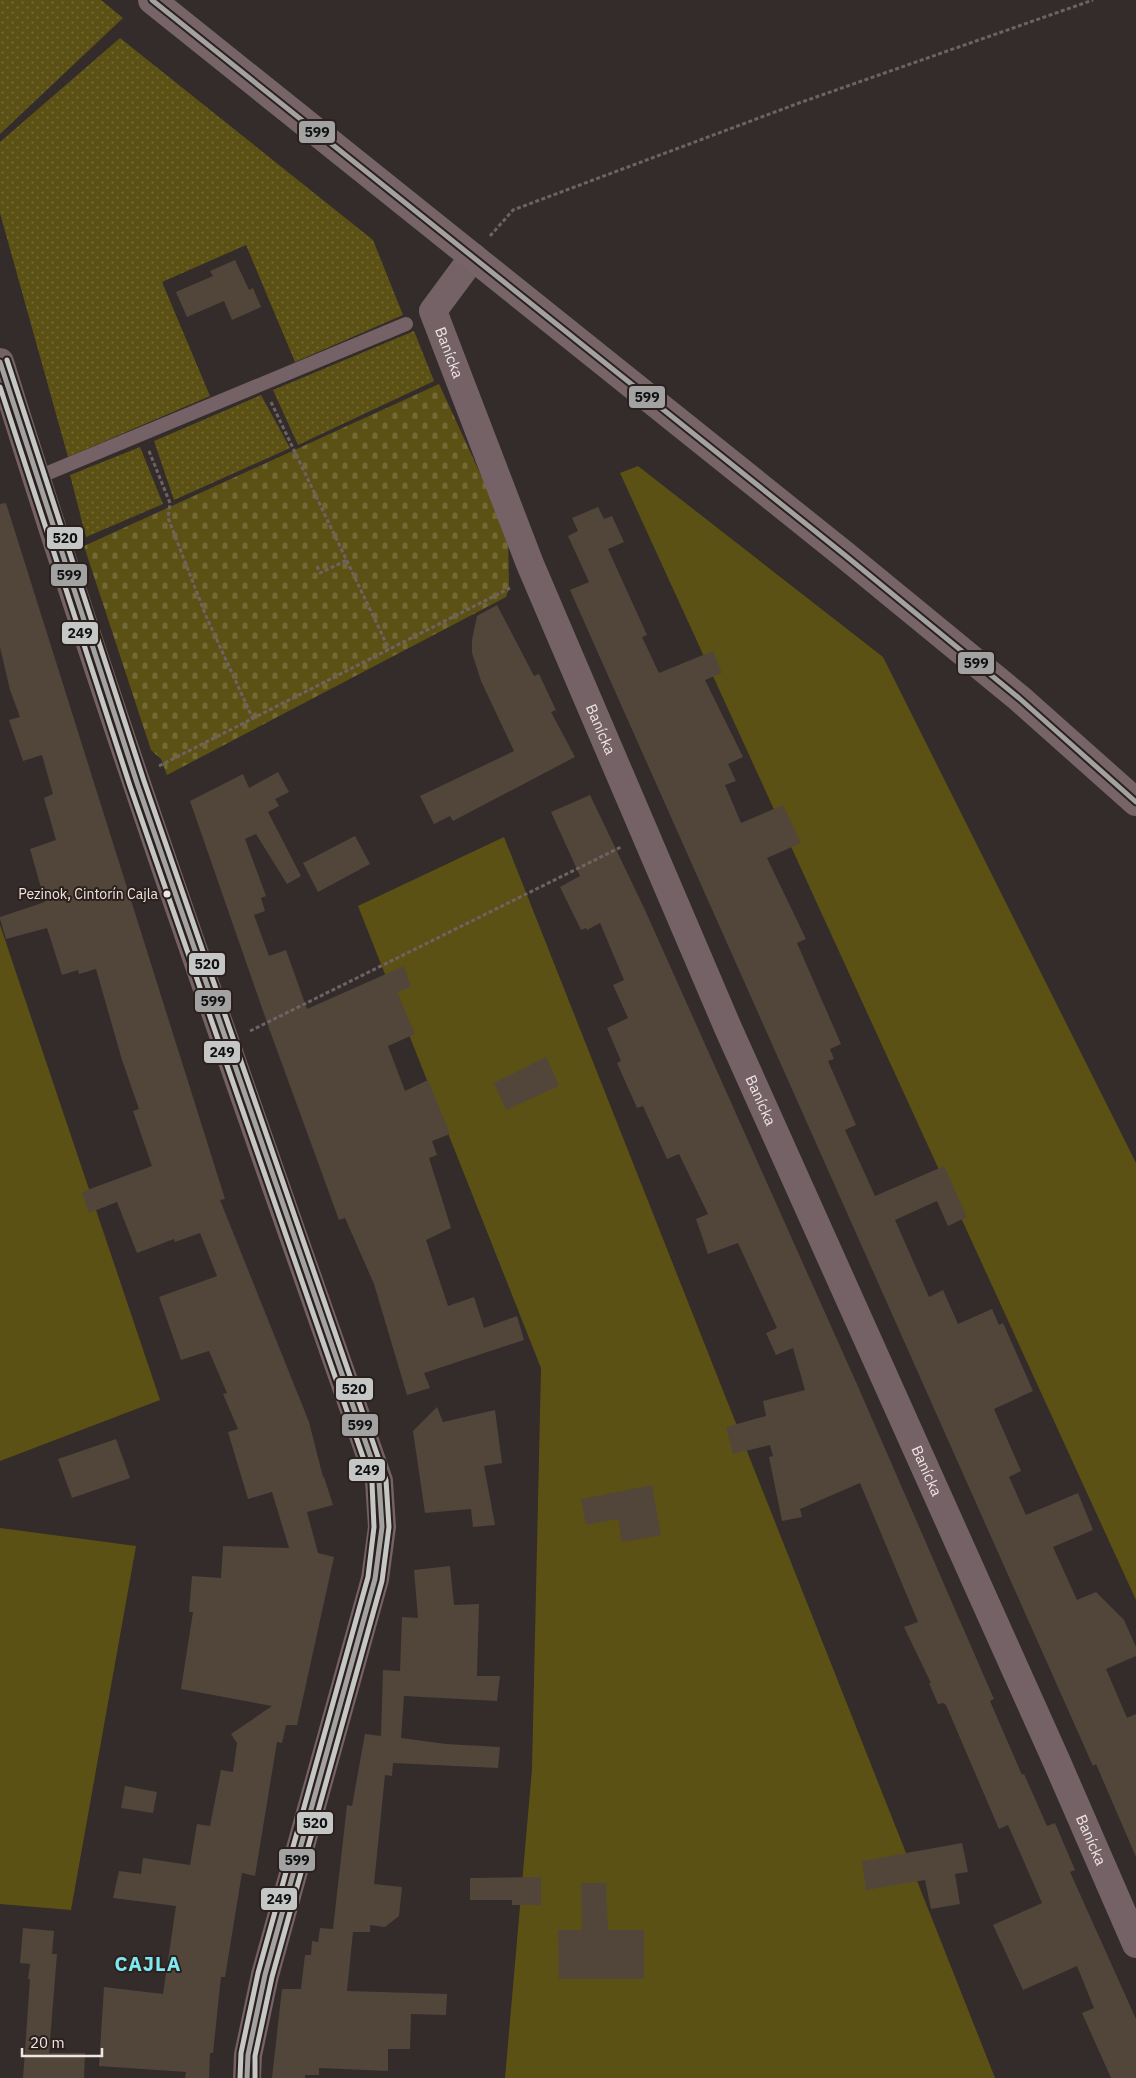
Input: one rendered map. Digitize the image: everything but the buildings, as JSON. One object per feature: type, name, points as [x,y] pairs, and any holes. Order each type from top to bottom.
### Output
[{"type":"main road","points":[[152,0],[846,556],[1019,698],[1136,802]]},
{"type":"street","name":"Banícka","points":[[473,257],[433,311],[530,564],[728,1028],[1052,1751],[1136,1944]]},
{"type":"street","points":[[0,362],[36,478],[168,874],[379,1481],[382,1527],[375,1579],[265,1975],[248,2055],[247,2078]]},
{"type":"lane","points":[[36,478],[406,324]]},
{"type":"path","points":[[473,257],[513,210],[799,103],[1093,0]]},
{"type":"path","points":[[263,383],[389,650]]},
{"type":"path","points":[[142,434],[170,502],[168,518],[185,563],[206,616],[253,719]]},
{"type":"path","points":[[317,566],[320,573],[347,560]]},
{"type":"path","points":[[156,766],[163,766],[513,586]]},
{"type":"path","points":[[248,1032],[628,843]]},
{"type":"green space","points":[[0,0],[101,0],[123,18],[0,134]]},
{"type":"green space","points":[[120,38],[373,240],[403,315],[295,362],[246,245],[162,282],[210,396],[68,457],[0,213],[0,142]]},
{"type":"green space","points":[[414,331],[434,381],[298,445],[273,390]]},
{"type":"green space","points":[[439,384],[508,534],[509,588],[506,597],[167,775],[161,759],[151,750],[84,546]]},
{"type":"green space","points":[[261,395],[290,448],[174,500],[154,441]]},
{"type":"green space","points":[[140,447],[163,504],[86,537],[70,475]]},
{"type":"green space","points":[[638,466],[883,657],[1136,1163],[1136,1600],[620,473]]},
{"type":"green space","points":[[504,837],[995,2078],[505,2078],[532,1769],[541,1368],[358,906]]},
{"type":"green space","points":[[0,925],[160,1400],[0,1461]]},
{"type":"green space","points":[[0,1528],[136,1546],[71,1910],[0,1904]]},
{"type":"transit line","name":"599","points":[[152,0],[846,556],[1019,698],[1136,802]]},
{"type":"transit line","name":"520","points":[[7,360],[144,781],[386,1480],[389,1527],[382,1581],[272,1977],[255,2056],[255,2078]]},
{"type":"transit line","name":"599","points":[[0,362],[137,783],[379,1481],[382,1527],[375,1579],[265,1975],[248,2055],[247,2078]]},
{"type":"transit line","name":"249","points":[[0,387],[130,786],[372,1483],[374,1527],[368,1577],[258,1973],[241,2053],[240,2078]]},
{"type":"place","name":"Pezinok, Cintorín Cajla","points":[[167,894]]},
{"type":"district","name":"CAJLA","points":[[148,1964]]}]
